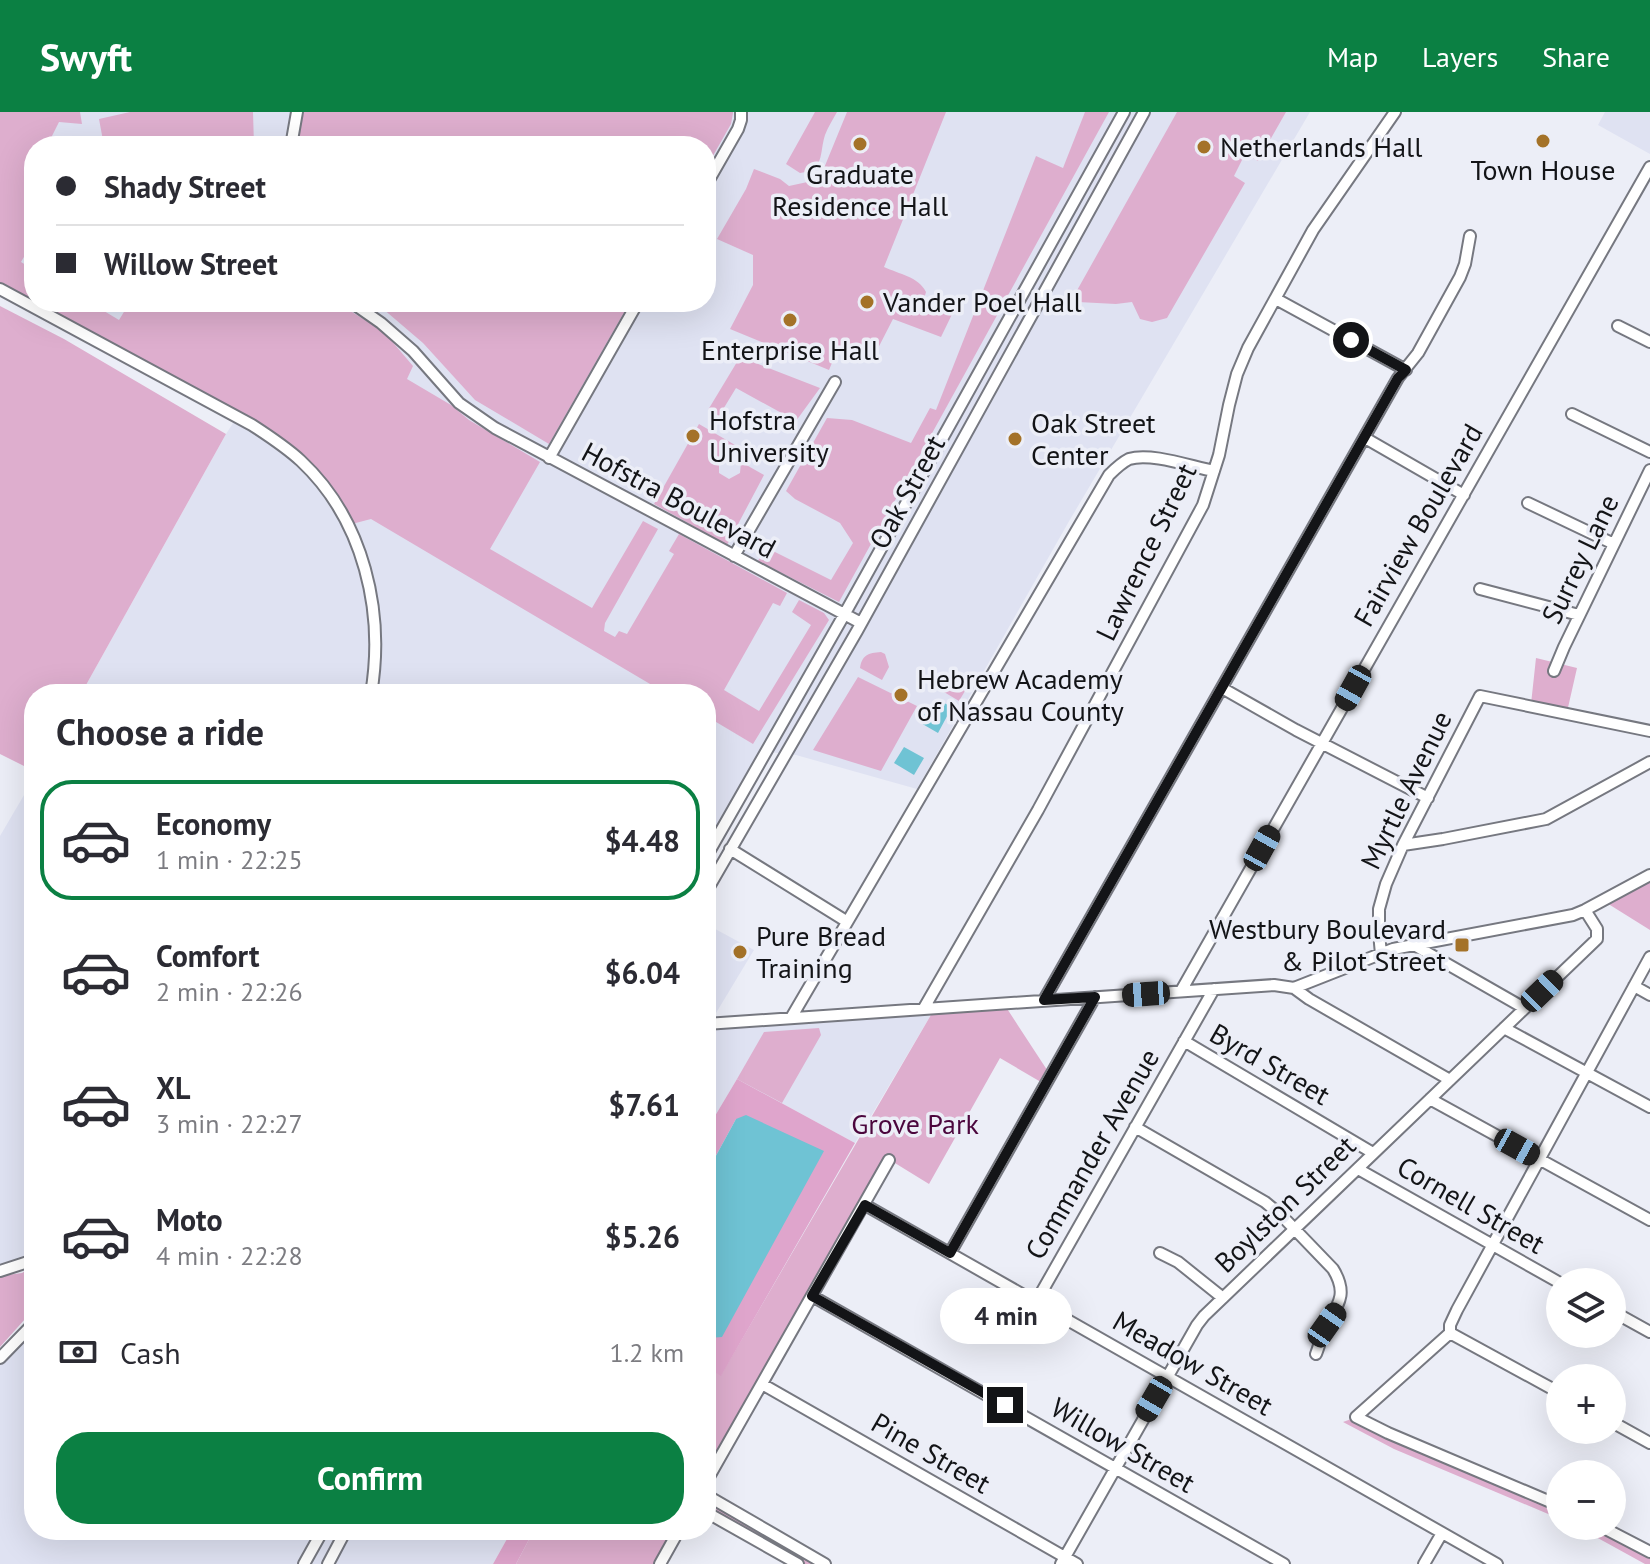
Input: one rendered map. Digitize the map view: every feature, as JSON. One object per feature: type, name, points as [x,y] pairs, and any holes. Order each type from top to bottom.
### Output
[{"type":"street","points":[[293,136],[297,112]]},
{"type":"street","points":[[716,168],[738,129],[741,112]]},
{"type":"street","name":"Oak Street","points":[[716,839],[1124,112]]},
{"type":"street","name":"Oak Street","points":[[716,874],[861,623],[1144,112]]},
{"type":"street","name":"Lawrence Street","points":[[924,1008],[1038,810],[1203,505],[1219,455],[1237,374],[1248,348],[1322,217],[1395,112]]},
{"type":"street","name":"Fairview Boulevard","points":[[1181,991],[1650,167]]},
{"type":"street","points":[[1044,1000],[1398,378],[1418,353],[1460,277],[1470,236]]},
{"type":"street","points":[[0,289],[24,302]]},
{"type":"street","points":[[1276,299],[1406,370]]},
{"type":"street","points":[[43,312],[252,425],[284,447],[317,478],[334,499],[352,532],[369,581],[376,643],[373,684]]},
{"type":"street","points":[[365,312],[413,351],[459,403],[549,458]]},
{"type":"street","name":"Hofstra Boulevard","points":[[632,312],[549,458],[861,623]]},
{"type":"street","points":[[1618,326],[1650,342]]},
{"type":"street","points":[[990,354],[1004,363]]},
{"type":"street","points":[[734,556],[835,382]]},
{"type":"street","points":[[1572,414],[1650,452]]},
{"type":"street","points":[[1365,438],[1464,495]]},
{"type":"street","points":[[791,1018],[1109,475],[1117,466],[1138,458],[1214,471]]},
{"type":"street","name":"Surrey Lane","points":[[1554,671],[1650,470]]},
{"type":"street","points":[[1528,503],[1614,544]]},
{"type":"street","points":[[1480,589],[1579,615]]},
{"type":"street","points":[[1222,688],[1428,798]]},
{"type":"street","name":"Myrtle Avenue","points":[[1381,954],[1379,909],[1386,884],[1480,696],[1650,731]]},
{"type":"street","points":[[1403,845],[1546,819],[1650,762]]},
{"type":"street","points":[[730,849],[846,921]]},
{"type":"street","points":[[1294,988],[1393,949],[1573,915],[1650,875]]},
{"type":"street","name":"Boylston Street","points":[[1063,1560],[1197,1325],[1294,1228],[1597,939],[1595,925],[1585,910]]},
{"type":"street","points":[[1414,945],[1524,1008]]},
{"type":"street","points":[[1546,1500],[1356,1417],[1450,1333],[1457,1310],[1650,957]]},
{"type":"street","points":[[716,1023],[1274,985],[1294,988],[1450,1080]]},
{"type":"street","points":[[1634,986],[1650,995]]},
{"type":"street","name":"Commander Avenue","points":[[1036,1302],[1214,989]]},
{"type":"street","points":[[950,1253],[1095,997]]},
{"type":"street","points":[[1504,1028],[1650,1107]]},
{"type":"street","name":"Byrd Street","points":[[1184,1041],[1373,1153]]},
{"type":"street","points":[[1430,1099],[1650,1220]]},
{"type":"street","points":[[1135,1127],[1265,1202],[1333,1269],[1341,1287],[1340,1304],[1327,1325],[1316,1354]]},
{"type":"street","points":[[716,1464],[889,1160]]},
{"type":"street","name":"Cornell Street","points":[[1358,1169],[1546,1275]]},
{"type":"street","name":"Meadow Street","points":[[865,1205],[1497,1564]]},
{"type":"street","points":[[1160,1253],[1178,1262],[1223,1298]]},
{"type":"street","points":[[0,1271],[24,1263]]},
{"type":"street","name":"Willow Street","points":[[812,1296],[1284,1564]]},
{"type":"street","points":[[1626,1319],[1650,1332]]},
{"type":"street","points":[[0,1358],[24,1333]]},
{"type":"street","points":[[1450,1333],[1546,1385]]},
{"type":"street","name":"Pine Street","points":[[762,1384],[1063,1560],[1077,1564]]},
{"type":"street","points":[[1626,1430],[1650,1443]]},
{"type":"street","points":[[716,1501],[825,1564]]},
{"type":"street","points":[[716,1518],[798,1564]]},
{"type":"street","points":[[1424,1564],[1442,1533]]},
{"type":"street","points":[[307,1563],[318,1540]]},
{"type":"street","points":[[328,1564],[341,1540]]},
{"type":"street","points":[[660,1564],[673,1540]]},
{"type":"street","points":[[1626,1540],[1650,1552]]},
{"type":"shaded area","name":"Hofstra University","points":[[0,112],[1310,112],[1068,523],[917,789],[796,755],[769,752],[716,845],[716,684],[87,684],[237,417],[43,312],[716,312],[716,136],[24,136],[24,302],[0,289]]},
{"type":"shaded area","points":[[1605,112],[1650,112],[1650,154],[1598,125]]},
{"type":"shaded area","points":[[24,795],[24,1265],[0,1271],[0,836]]},
{"type":"shaded area","points":[[716,929],[754,950],[716,1013]]},
{"type":"shaded area","points":[[935,1008],[855,1143],[737,1079],[716,1114],[716,1023]]},
{"type":"shaded area","points":[[737,1079],[855,1143],[721,1376],[716,1373],[716,1287],[736,1119],[716,1156],[716,1114]]},
{"type":"shaded area","points":[[24,1329],[24,1540],[506,1540],[493,1564],[0,1564],[0,1354]]},
{"type":"shaded area","points":[[506,1540],[529,1540],[516,1564],[493,1564]]},
{"type":"green space","points":[[0,112],[80,112],[82,124],[59,122],[52,136],[24,136],[24,257],[21,262],[24,264],[24,302],[0,289]]},
{"type":"green space","points":[[130,112],[253,112],[254,136],[102,136],[99,119]]},
{"type":"green space","points":[[304,112],[733,112],[731,124],[716,150],[716,136],[298,136]]},
{"type":"green space","points":[[815,112],[837,112],[825,135],[817,165],[800,173],[786,164]]},
{"type":"green space","points":[[847,112],[946,112],[884,267],[919,283],[926,292],[923,302],[931,304],[950,295],[955,299],[956,306],[941,337],[893,319],[874,356],[839,346],[829,370],[730,329],[753,285],[753,255],[717,239],[754,169],[789,186],[812,181],[822,173]]},
{"type":"green space","points":[[1085,112],[1109,112],[839,602],[758,561],[765,547],[831,580],[853,543],[840,523],[786,491],[827,418],[852,420],[911,443],[930,408],[936,410],[1036,156],[1063,168]]},
{"type":"green space","points":[[1177,112],[1286,112],[1258,161],[1245,154],[1234,176],[1245,183],[1167,318],[1152,322],[1140,319],[1132,302],[1078,302],[1075,294]]},
{"type":"green space","points":[[0,306],[64,339],[226,434],[87,684],[24,684],[24,766],[0,754]]},
{"type":"green space","points":[[41,312],[106,312],[119,320],[124,312],[352,312],[384,332],[413,366],[407,379],[540,462],[490,549],[592,608],[643,521],[658,529],[605,623],[604,631],[615,637],[619,631],[627,634],[674,554],[669,551],[679,534],[787,593],[780,606],[773,603],[724,690],[759,711],[811,625],[792,612],[799,600],[824,613],[829,620],[753,744],[716,722],[716,684],[650,684],[371,519],[348,525],[334,499],[284,447]]},
{"type":"green space","points":[[387,312],[624,312],[549,444],[475,400],[423,343]]},
{"type":"green space","points":[[740,357],[820,388],[796,421],[736,388],[719,416],[708,410]]},
{"type":"green space","points":[[699,424],[735,445],[730,455],[719,461],[719,473],[729,479],[740,473],[741,462],[764,475],[727,545],[654,504]]},
{"type":"green space","points":[[881,652],[885,654],[889,667],[882,680],[860,668],[866,656]]},
{"type":"green space","points":[[1536,658],[1577,668],[1567,712],[1531,704]]},
{"type":"green space","points":[[943,672],[968,686],[959,701],[934,686]]},
{"type":"green space","points":[[858,677],[917,706],[881,771],[813,750]]},
{"type":"green space","points":[[1650,875],[1650,930],[1602,900]]},
{"type":"green space","name":"Grove Park","points":[[1004,1004],[1051,1076],[1046,1085],[1000,1058],[929,1184],[890,1160],[716,1464],[716,1372],[721,1375],[935,1008]]},
{"type":"green space","points":[[819,1028],[821,1035],[782,1103],[737,1079],[764,1032]]},
{"type":"green space","points":[[24,1272],[24,1320],[0,1347],[0,1276]]},
{"type":"green space","points":[[1354,1418],[1546,1500],[1546,1513],[1394,1449],[1343,1422]]},
{"type":"green space","points":[[716,1503],[824,1564],[801,1564],[716,1516]]},
{"type":"green space","points":[[1626,1539],[1650,1552],[1650,1564],[1601,1540]]},
{"type":"green space","points":[[529,1540],[672,1540],[659,1564],[516,1564]]},
{"type":"water","points":[[942,702],[952,707],[938,733],[919,722],[924,714],[933,718]]},
{"type":"water","points":[[904,747],[924,758],[914,775],[894,763]]},
{"type":"water","points":[[746,1115],[824,1151],[722,1337],[716,1337],[716,1156],[736,1119]]},
{"type":"place","name":"Town House","points":[[1543,141]]},
{"type":"place","name":"Graduate Residence Hall","points":[[860,144]]},
{"type":"place","name":"Netherlands Hall","points":[[1204,147]]},
{"type":"place","name":"Vander Poel Hall","points":[[867,302]]},
{"type":"place","name":"Enterprise Hall","points":[[790,320]]},
{"type":"place","name":"Hofstra University","points":[[693,436]]},
{"type":"place","name":"Oak Street Center","points":[[1015,439]]},
{"type":"place","name":"Hebrew Academy of Nassau County","points":[[901,695]]},
{"type":"place","name":"Westbury Boulevard & Pilot Street","points":[[1462,945]]},
{"type":"place","name":"Pure Bread Training","points":[[740,952]]},
{"type":"route","points":[[1005,1405],[812,1296],[865,1205],[950,1253],[1095,997],[1044,1000],[1398,378],[1406,370],[1351,340]]}]
